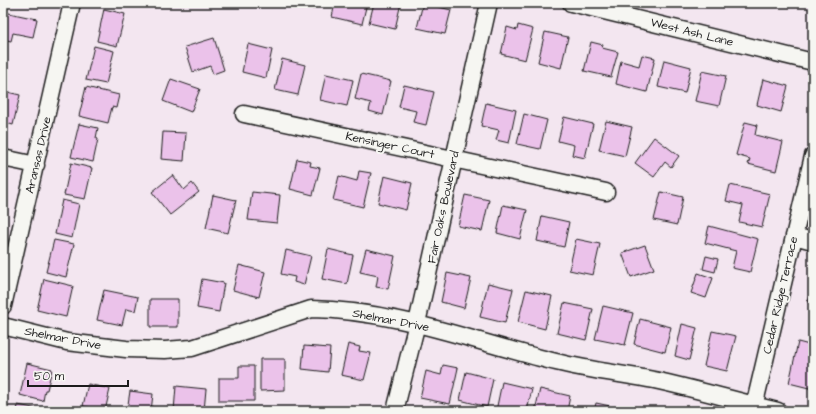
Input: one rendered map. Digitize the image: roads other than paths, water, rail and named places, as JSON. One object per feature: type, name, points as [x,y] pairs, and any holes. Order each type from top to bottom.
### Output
[{"type":"street","name":"Aransas Drive","points":[[3,306],[72,3]]},
{"type":"street","name":"Fair Oaks Boulevard","points":[[395,411],[417,324],[489,3]]},
{"type":"street","name":"West Ash Lane","points":[[571,3],[813,62]]},
{"type":"street","name":"Kensinger Court","points":[[244,114],[606,192]]},
{"type":"street","name":"Cedar Ridge Terrace","points":[[753,408],[813,156]]},
{"type":"street","points":[[3,158],[36,165]]},
{"type":"street","points":[[794,236],[813,241]]},
{"type":"street","name":"Shelmar Drive","points":[[3,326],[67,342],[126,349],[165,350],[192,348],[311,309],[329,309],[369,314],[417,324],[557,362],[656,381],[753,408],[778,411]]}]
